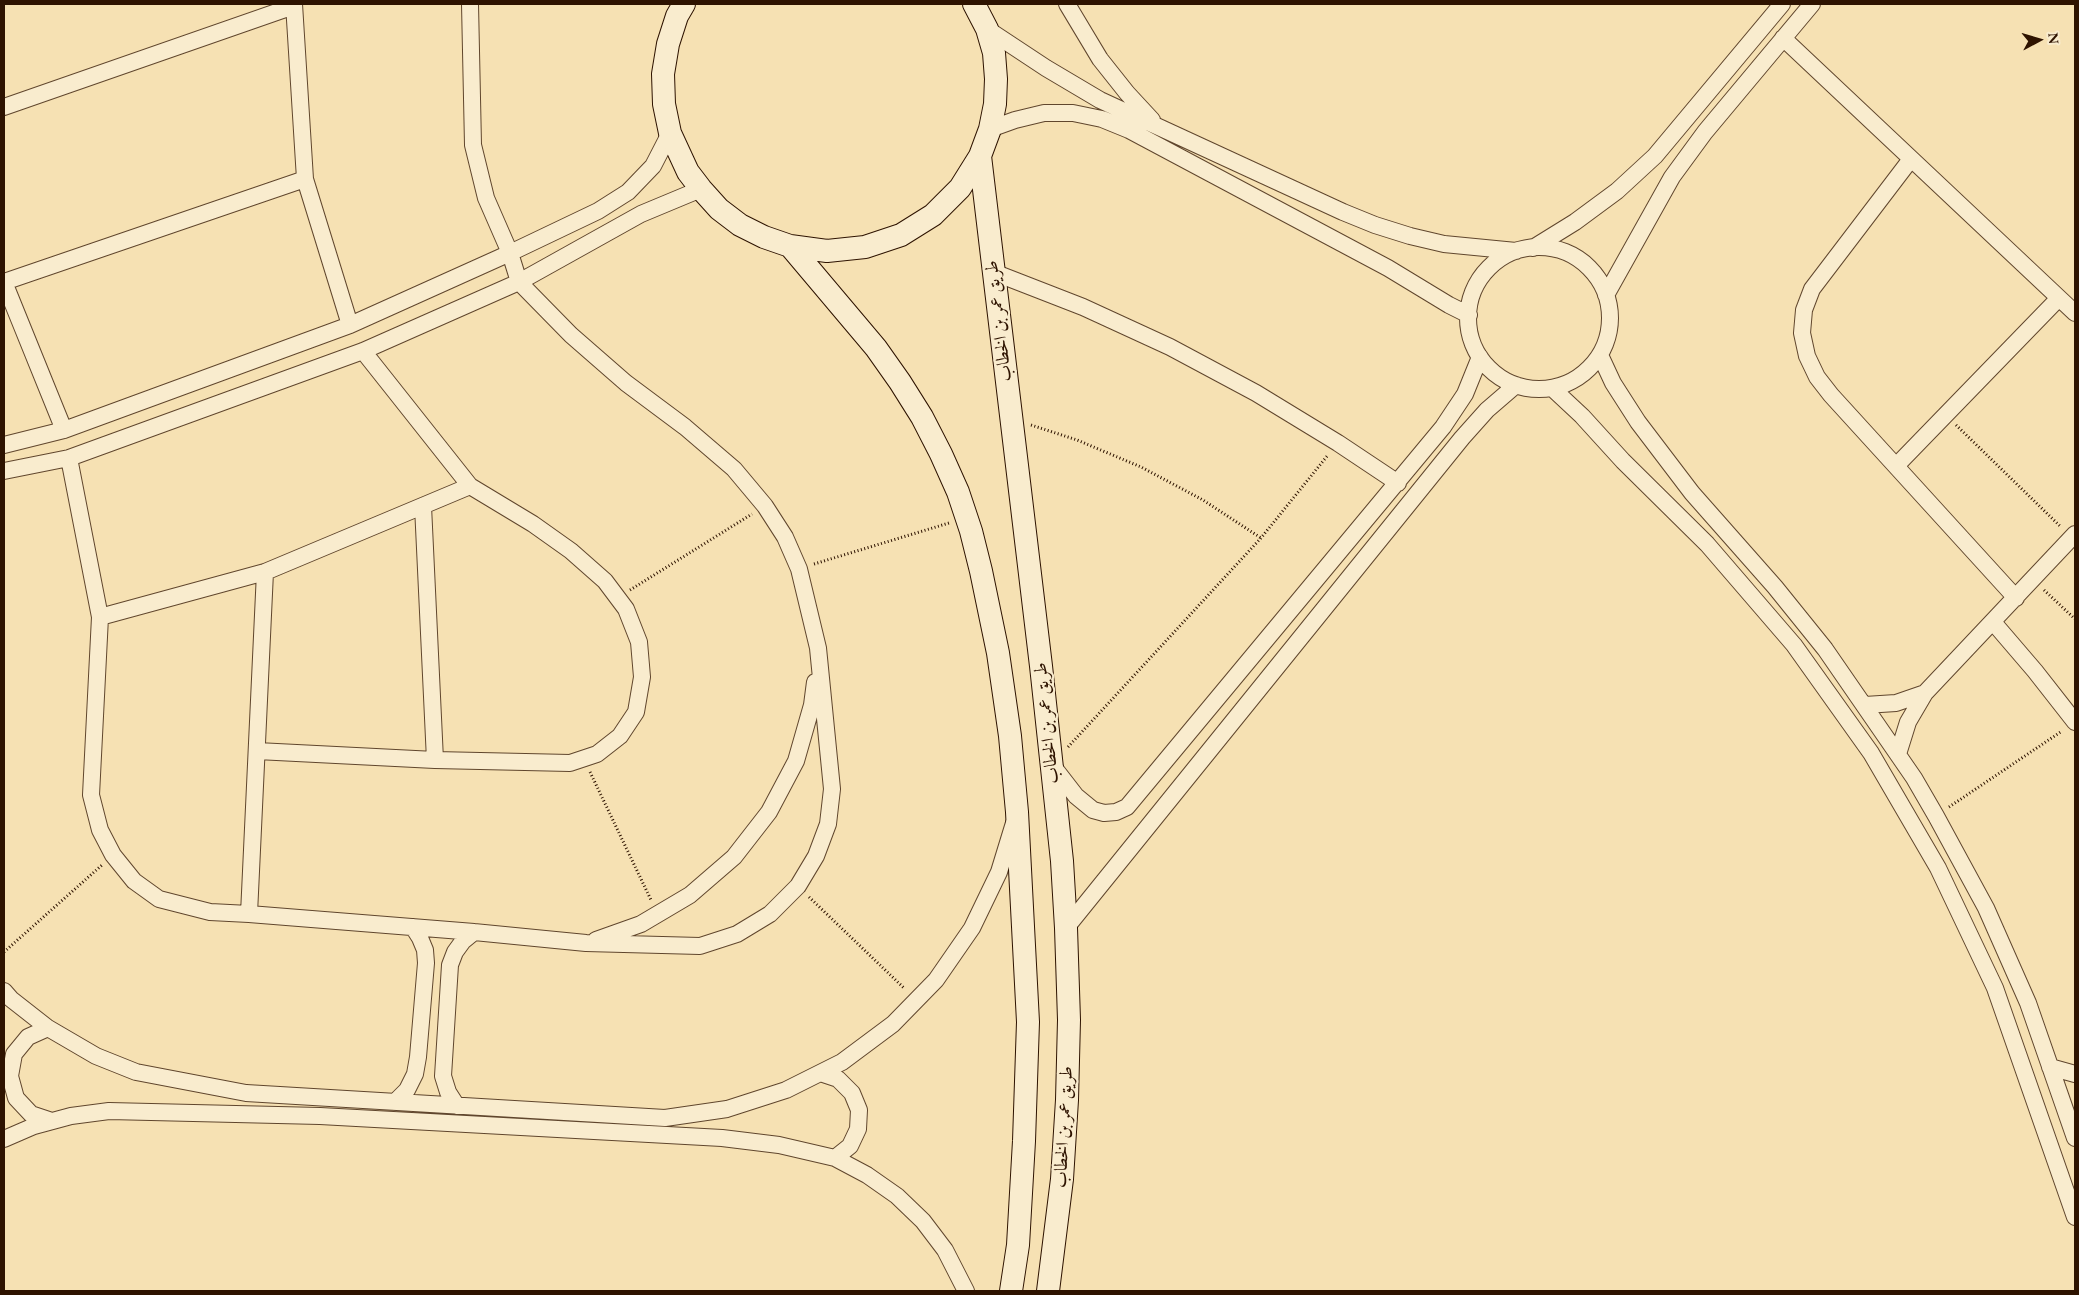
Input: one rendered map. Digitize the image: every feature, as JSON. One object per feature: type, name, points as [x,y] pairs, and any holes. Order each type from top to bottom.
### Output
[{"type":"street","points":[[69,458],[100,616],[92,795],[100,830],[113,855],[134,880],[159,899],[210,912],[474,932],[586,943],[700,946],[737,934],[770,914],[798,886],[816,856],[828,824],[832,789],[818,648],[799,569],[784,537],[765,506],[734,469],[686,428],[626,383],[571,335],[520,282],[510,253],[486,198],[473,145],[470,4]]},
{"type":"street","points":[[974,4],[987,19],[1072,85],[1128,113],[1376,226],[1444,244],[1516,251]]},
{"type":"street","points":[[1067,4],[1100,59],[1127,93],[1157,125]]},
{"type":"street","points":[[1533,248],[1575,222],[1617,191],[1655,156],[1782,4]]},
{"type":"street","points":[[1606,295],[1672,176],[1705,132],[1812,4]]},
{"type":"street","points":[[4,107],[294,5],[305,179],[350,324]]},
{"type":"street","points":[[678,8],[668,44],[663,74],[664,104],[670,133],[682,159],[701,189],[719,209],[740,225],[764,237],[790,246],[827,251],[865,247],[900,235],[933,215],[960,188],[980,156],[990,129],[995,104],[996,78],[994,53],[987,19]]},
{"type":"street","points":[[1783,38],[2075,313]]},
{"type":"street","points":[[990,129],[1044,113],[1073,113],[1102,119],[1129,130],[1353,250],[1469,315]]},
{"type":"street","points":[[4,445],[64,430],[350,324],[510,253],[598,211],[628,192],[653,166],[670,133]]},
{"type":"street","name":"طريق عمر بن الخطاب","points":[[980,156],[1062,861],[1069,1020],[1067,1100],[1062,1180],[1048,1291]]},
{"type":"street","points":[[1912,159],[1812,288],[1804,310],[1802,333],[1807,356],[1817,377],[2016,598]]},
{"type":"street","points":[[64,430],[4,282],[305,179]]},
{"type":"street","points":[[4,471],[69,458],[363,352],[520,282],[641,214],[701,189]]},
{"type":"street","points":[[790,246],[876,348],[922,417],[941,454],[966,517],[981,571],[998,653],[1010,736],[1017,812],[1028,1022],[1018,1245],[1012,1291]]},
{"type":"street","points":[[1533,248],[1548,248],[1563,252],[1577,259],[1594,274],[1606,295],[1609,310],[1610,326],[1600,355],[1579,377],[1566,384],[1552,388],[1540,389],[1516,386],[1502,378],[1490,369],[1480,356],[1473,343],[1469,329],[1469,315],[1475,288],[1483,276],[1503,257],[1516,251],[1533,248]]},
{"type":"street","points":[[993,272],[1083,307],[1170,347],[1256,393],[1338,443],[1398,483]]},
{"type":"street","points":[[1896,466],[2059,298]]},
{"type":"street","points":[[257,751],[436,760],[570,763],[597,754],[620,736],[636,712],[642,677],[639,642],[626,610],[605,581],[571,551],[533,524],[470,486],[363,352]]},
{"type":"street","points":[[1600,355],[1613,383],[1664,458],[1721,528],[1775,587],[1825,649],[1898,754],[1936,816],[1986,908],[2028,1003],[2075,1138]]},
{"type":"street","points":[[1052,765],[1079,800],[1093,810],[1104,813],[1116,812],[1127,807],[1398,483],[1455,411],[1469,385],[1480,356]]},
{"type":"street","points":[[1066,928],[1462,438],[1487,410],[1516,386]]},
{"type":"street","points":[[1552,388],[1582,416],[1623,461],[1707,544],[1794,645],[1871,753],[1938,868],[1995,988],[2075,1217]]},
{"type":"street","points":[[100,616],[265,572],[470,486]]},
{"type":"street","points":[[423,506],[436,760]]},
{"type":"street","points":[[1898,754],[1908,722],[1925,693],[2074,536]]},
{"type":"street","points":[[250,914],[265,572]]},
{"type":"street","points":[[1993,622],[2075,722]]},
{"type":"street","points":[[586,943],[640,924],[658,914],[690,895],[734,857],[769,812],[796,761],[812,705],[818,648]]},
{"type":"street","points":[[1865,706],[1896,703],[1925,693]]},
{"type":"street","points":[[4,991],[11,999],[48,1028],[96,1056],[136,1072],[246,1093],[665,1118],[727,1109],[786,1090],[842,1062],[892,1024],[936,980],[972,928],[1000,872],[1017,812]]},
{"type":"street","points":[[395,1102],[407,1090],[415,1074],[418,1057],[426,962],[425,950],[413,927]]},
{"type":"street","points":[[457,1106],[448,1092],[443,1076],[450,965],[459,946],[474,932]]},
{"type":"street","points":[[48,1028],[28,1037],[23,1042],[14,1054],[10,1076],[16,1098],[31,1114],[52,1121]]},
{"type":"street","points":[[2050,1067],[2075,1074]]},
{"type":"street","points":[[820,1073],[838,1079],[852,1093],[860,1110],[858,1130],[850,1146],[834,1158]]},
{"type":"street","points":[[4,1140],[34,1126],[52,1121],[71,1116],[109,1111],[320,1116],[722,1138],[779,1145],[834,1158],[868,1175],[897,1196],[923,1221],[945,1250],[966,1291]]},
{"type":"path","points":[[1946,415],[2074,536]]},
{"type":"path","points":[[1011,418],[1077,440],[1141,467],[1203,500],[1260,538]]},
{"type":"path","points":[[1052,765],[1260,538],[1338,443]]},
{"type":"path","points":[[617,597],[765,506]]},
{"type":"path","points":[[799,569],[966,517]]},
{"type":"path","points":[[2033,580],[2075,619]]},
{"type":"path","points":[[1936,816],[2075,722]]},
{"type":"path","points":[[584,758],[658,914]]},
{"type":"path","points":[[4,952],[113,855]]},
{"type":"path","points":[[798,886],[916,1000]]}]
